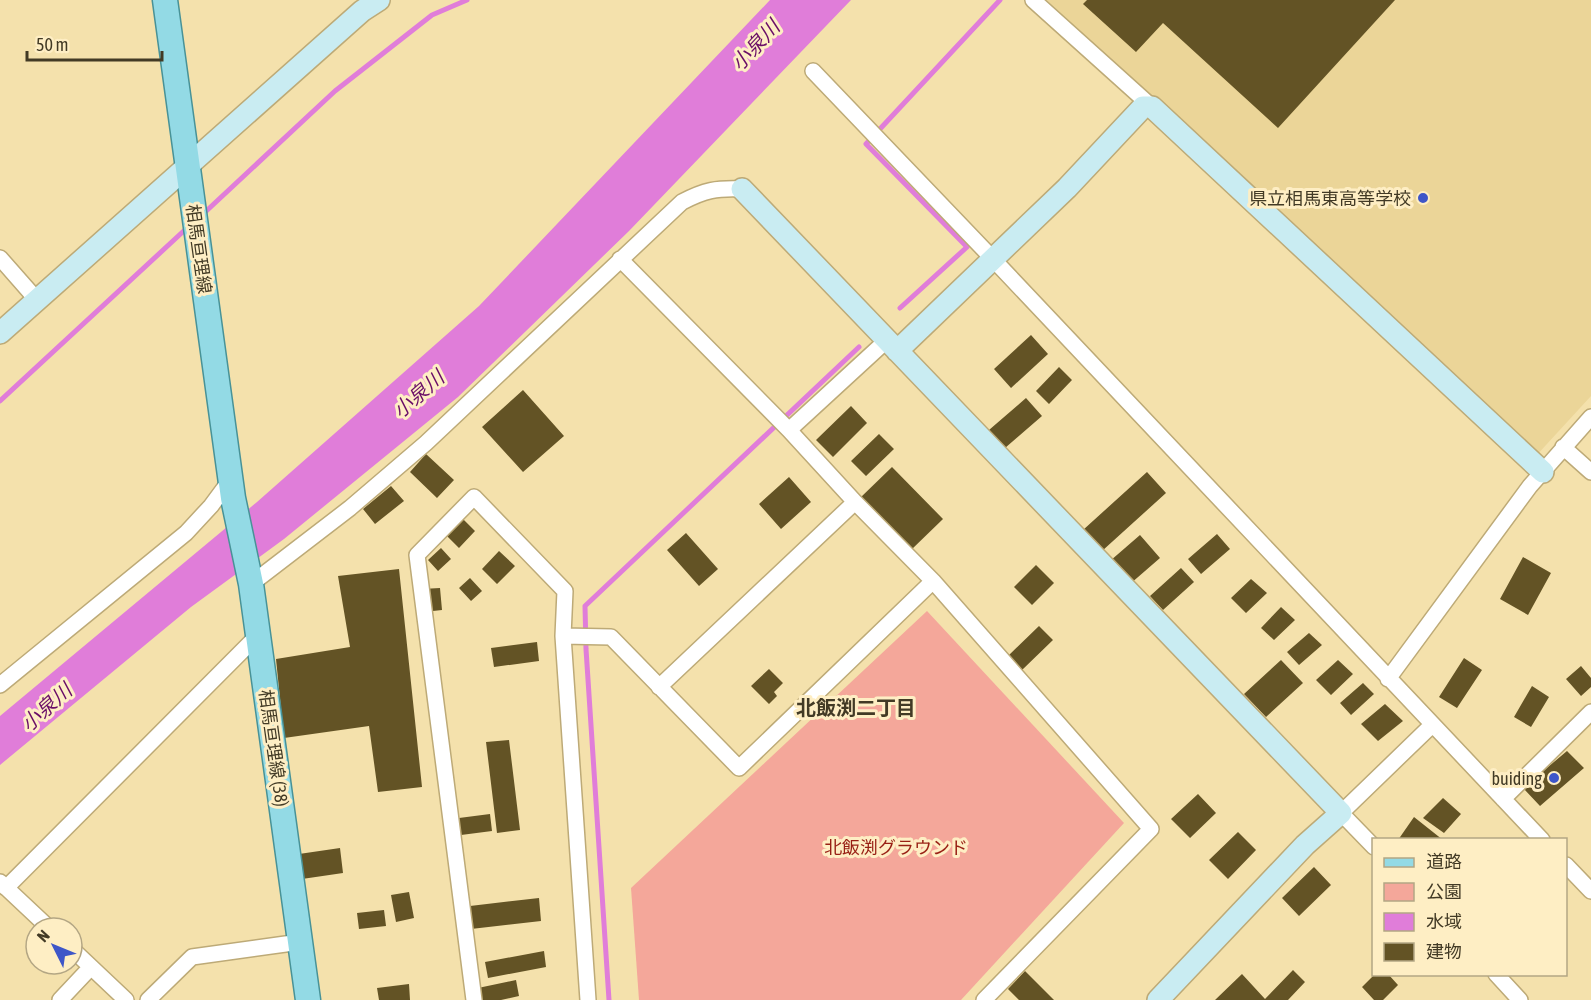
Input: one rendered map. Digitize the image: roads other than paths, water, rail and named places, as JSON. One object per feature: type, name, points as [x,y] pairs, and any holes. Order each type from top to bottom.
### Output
[{"type":"main road","name":"相馬亘理線","points":[[165,0],[232,488]]},
{"type":"main road","name":"相馬亘理線 (38)","points":[[232,488],[251,579],[308,1000]]},
{"type":"street","points":[[0,333],[362,11],[379,0]]},
{"type":"street","points":[[1033,0],[1152,107],[1543,472]]},
{"type":"street","points":[[813,71],[1540,838]]},
{"type":"street","points":[[783,424],[892,345],[993,259],[1067,188],[1143,107],[1152,107]]},
{"type":"street","points":[[251,579],[350,508],[426,444],[682,202],[703,191],[721,188],[742,189],[1372,845]]},
{"type":"street","points":[[0,258],[37,300]]},
{"type":"street","points":[[620,259],[783,424],[855,502],[933,581],[1151,829],[984,1000]]},
{"type":"street","points":[[1388,679],[1543,472],[1591,417]]},
{"type":"street","points":[[1563,447],[1591,472]]},
{"type":"street","points":[[0,685],[186,533],[211,506],[232,488]]},
{"type":"street","points":[[474,1000],[417,555],[474,497],[565,591],[588,1000]]},
{"type":"street","points":[[659,687],[855,502]]},
{"type":"street","points":[[567,636],[611,637],[739,768],[933,581]]},
{"type":"street","points":[[36,916],[3,885],[258,635]]},
{"type":"street","points":[[1503,799],[1591,712]]},
{"type":"street","points":[[1158,1000],[1305,845],[1432,725]]},
{"type":"street","points":[[1567,865],[1591,891]]},
{"type":"street","points":[[148,1000],[192,957],[300,942]]},
{"type":"street","points":[[84,960],[126,1000]]},
{"type":"street","points":[[60,1000],[92,967]]},
{"type":"street","points":[[1497,976],[1520,1000]]},
{"type":"water","name":"小泉川","points":[[770,0],[851,0],[629,231],[458,397],[284,539],[191,607],[0,765],[0,716],[257,502],[479,306]]},
{"type":"waterway","points":[[202,215],[335,91],[432,15],[467,0]]},
{"type":"waterway","points":[[900,308],[967,247],[866,144],[1000,0]]},
{"type":"waterway","points":[[0,401],[188,227]]},
{"type":"waterway","points":[[609,1000],[585,606],[859,347]]},
{"type":"place","name":"県立相馬東高等学校","points":[[1423,198]]},
{"type":"place","name":"buiding","points":[[1554,778]]},
{"type":"district","name":"北飯渕二丁目","points":[[856,707]]},
{"type":"park label","name":"北飯渕グラウンド","points":[[896,847]]}]
